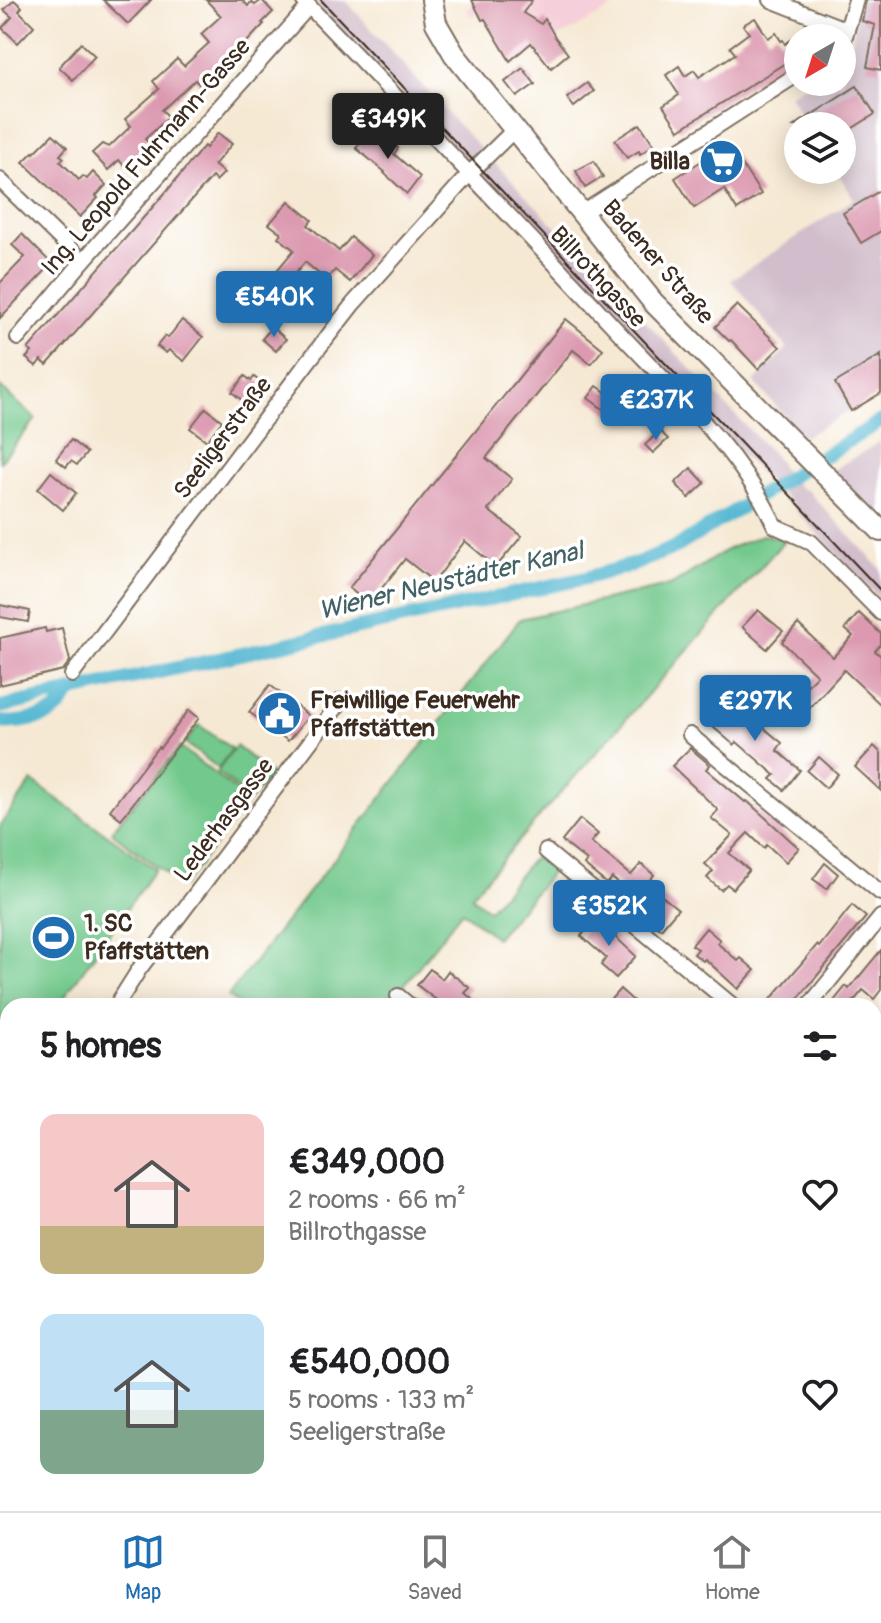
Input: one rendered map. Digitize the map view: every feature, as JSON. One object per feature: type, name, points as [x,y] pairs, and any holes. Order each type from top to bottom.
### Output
[{"type":"street","name":"Badener Straße","points":[[432,0],[436,23],[454,54],[653,302],[881,531]]},
{"type":"street","points":[[771,0],[832,24]]},
{"type":"street","points":[[849,24],[856,0]]},
{"type":"street","name":"Billrothgasse","points":[[306,3],[720,440],[767,508],[775,526],[811,542],[881,613]]},
{"type":"street","name":"Ing. Leopold Fuhrmann-Gasse","points":[[18,338],[306,3]]},
{"type":"street","points":[[582,213],[784,83]]},
{"type":"street","name":"Seeligerstraße","points":[[72,675],[344,316],[470,173],[515,129]]},
{"type":"street","points":[[0,180],[83,261]]},
{"type":"street","name":"Lederhasgasse","points":[[121,998],[140,968],[341,701]]},
{"type":"street","points":[[690,735],[881,893]]},
{"type":"street","points":[[546,851],[723,998]]},
{"type":"street","points":[[815,998],[881,917]]},
{"type":"shaded area","points":[[312,0],[345,0],[448,114],[779,461],[800,488],[808,491],[881,569],[881,600],[540,238]]},
{"type":"shaded area","points":[[472,0],[627,0],[513,66],[485,19],[482,20],[479,13],[471,17],[467,8],[474,5]]},
{"type":"shaded area","points":[[862,0],[881,0],[881,393],[804,437],[754,382],[787,348],[731,280],[854,199],[845,184],[856,184],[856,112],[799,112],[790,96],[856,96],[858,8]]},
{"type":"shaded area","points":[[881,441],[881,531],[833,470]]},
{"type":"green space","points":[[0,387],[36,419],[0,462]]},
{"type":"green space","points":[[762,535],[786,539],[471,896],[489,910],[536,855],[553,871],[496,938],[462,911],[394,998],[228,996],[520,619],[672,585],[728,549]]},
{"type":"green space","points":[[199,725],[232,749],[218,768],[185,743]]},
{"type":"green space","points":[[236,746],[272,775],[251,799],[217,772]]},
{"type":"green space","points":[[180,747],[249,801],[183,886],[111,832]]},
{"type":"green space","name":"1. SC Pfaffstätten","points":[[32,781],[155,869],[64,998],[0,998],[0,826]]},
{"type":"building","points":[[14,0],[22,7],[19,11],[34,26],[18,43],[2,28],[12,17],[4,10]]},
{"type":"building","points":[[103,0],[151,0],[128,24]]},
{"type":"building","points":[[206,0],[242,0],[248,6],[251,2],[255,5],[262,0],[273,12],[202,87],[195,80],[162,110],[169,117],[145,139],[150,144],[125,167],[119,160],[108,170],[92,153],[102,144],[109,147],[131,126],[125,119],[159,89],[153,81],[177,59],[184,66],[209,43],[201,34],[221,16]]},
{"type":"building","points":[[472,0],[532,0],[523,13],[541,24],[545,19],[568,54],[551,68],[531,43],[510,61]]},
{"type":"building","points":[[866,0],[881,0],[881,70],[867,67],[875,25],[862,21]]},
{"type":"building","points":[[755,18],[768,38],[776,33],[784,42],[784,64],[679,130],[663,106],[679,95],[666,75],[679,66],[685,76],[694,70],[699,77],[735,54],[730,47],[749,33],[743,25]]},
{"type":"building","points":[[81,43],[95,56],[73,80],[59,67]]},
{"type":"building","points":[[523,68],[535,84],[517,97],[505,82]]},
{"type":"building","points":[[587,83],[594,91],[574,107],[567,98]]},
{"type":"building","points":[[856,87],[875,114],[856,126],[856,112],[816,112],[841,96],[856,96]]},
{"type":"building","points":[[640,124],[654,145],[627,158],[615,140]]},
{"type":"building","points":[[370,131],[398,148],[394,154],[420,177],[407,194],[356,148]]},
{"type":"building","points":[[218,133],[232,144],[214,165],[224,173],[216,181],[212,177],[47,365],[41,360],[36,366],[26,358],[32,352],[28,349]]},
{"type":"building","points":[[53,134],[67,147],[60,155],[64,158],[60,161],[79,180],[83,176],[87,179],[93,172],[106,185],[80,217],[23,162]]},
{"type":"building","name":"Billa","points":[[728,144],[761,194],[737,210],[724,189],[694,208],[675,178]]},
{"type":"building","points":[[594,161],[603,177],[585,188],[576,171]]},
{"type":"building","points":[[881,190],[881,231],[861,243],[843,213]]},
{"type":"building","points":[[289,201],[312,220],[308,225],[339,251],[351,237],[372,255],[350,282],[335,270],[326,280],[305,262],[285,286],[273,275],[294,250],[278,237],[281,233],[269,224]]},
{"type":"building","points":[[22,234],[52,264],[0,318],[0,283],[25,257],[12,245]]},
{"type":"building","points":[[737,305],[780,347],[758,369],[715,327]]},
{"type":"building","points":[[566,319],[603,349],[591,364],[573,350],[486,458],[512,479],[488,510],[522,536],[496,567],[465,541],[434,582],[405,559],[369,604],[349,588]]},
{"type":"building","points":[[182,320],[203,337],[184,361],[157,346]]},
{"type":"building","points":[[272,327],[286,339],[276,351],[262,339]]},
{"type":"building","points":[[881,355],[881,393],[851,411],[835,383]]},
{"type":"building","points":[[245,376],[251,381],[254,377],[264,385],[248,405],[232,392]]},
{"type":"building","points":[[622,377],[640,391],[618,420],[588,398],[597,386],[607,393]]},
{"type":"building","points":[[206,408],[222,421],[207,441],[190,428]]},
{"type":"building","points":[[660,431],[668,439],[653,453],[645,445]]},
{"type":"building","points":[[71,440],[87,453],[77,465],[71,461],[66,467],[56,459]]},
{"type":"building","points":[[691,468],[705,483],[689,498],[675,483]]},
{"type":"building","points":[[51,472],[76,493],[63,510],[38,489]]},
{"type":"building","points":[[0,605],[30,611],[28,622],[0,617]]},
{"type":"building","points":[[758,610],[783,631],[767,649],[742,627]]},
{"type":"building","points":[[859,613],[881,634],[881,644],[875,651],[881,656],[881,705],[844,670],[805,713],[792,701],[817,675],[782,642],[798,624],[833,657],[853,636],[845,629]]},
{"type":"building","points":[[45,628],[46,632],[62,628],[70,661],[63,670],[0,685],[0,638]]},
{"type":"building","name":"Freiwillige Feuerwehr Pfaffstätten","points":[[270,685],[309,716],[288,741],[249,712]]},
{"type":"building","points":[[734,703],[782,743],[777,750],[800,770],[784,790],[771,779],[775,775],[737,742],[734,745],[713,727],[715,724],[710,719],[720,707],[726,712]]},
{"type":"building","points":[[189,710],[199,718],[121,819],[110,810]]},
{"type":"building","points":[[874,746],[881,753],[881,791],[855,767]]},
{"type":"building","points":[[690,748],[710,765],[706,769],[799,848],[786,862],[748,833],[729,853],[749,870],[733,889],[727,884],[721,890],[707,878],[713,871],[705,864],[732,835],[711,818],[718,810],[672,766]]},
{"type":"building","points":[[819,757],[838,774],[826,788],[807,771]]},
{"type":"building","points":[[580,819],[598,834],[591,842],[631,875],[641,864],[654,875],[647,884],[678,909],[661,929],[646,917],[650,911],[612,878],[607,884],[584,865],[587,861],[562,841]]},
{"type":"building","points":[[825,863],[838,874],[827,889],[813,879]]},
{"type":"building","points":[[852,905],[866,917],[799,998],[772,998],[817,945],[819,947]]},
{"type":"building","points":[[596,919],[636,956],[616,978],[601,965],[606,958],[581,936]]},
{"type":"building","points":[[706,928],[720,940],[717,943],[738,961],[741,958],[755,970],[738,989],[705,959],[703,961],[694,954],[698,949],[692,945]]},
{"type":"building","points":[[881,950],[881,990],[875,998],[863,990],[856,998],[836,998],[846,986],[849,989]]},
{"type":"building","points":[[430,969],[442,979],[448,971],[470,988],[465,993],[471,998],[434,998],[417,985]]},
{"type":"building","points":[[620,989],[630,998],[612,998]]},
{"type":"waterway","name":"Wiener Neustädter Kanal","points":[[0,707],[586,578],[635,564],[678,546],[881,421]]},
{"type":"waterway","points":[[0,722],[49,715],[72,691]]},
{"type":"tram line","points":[[321,0],[881,591]]},
{"type":"place","name":"Billa","points":[[721,161]]},
{"type":"place","name":"Freiwillige Feuerwehr Pfaffstätten","points":[[279,714]]},
{"type":"place","name":"1. SC Pfaffstätten","points":[[53,937]]}]
